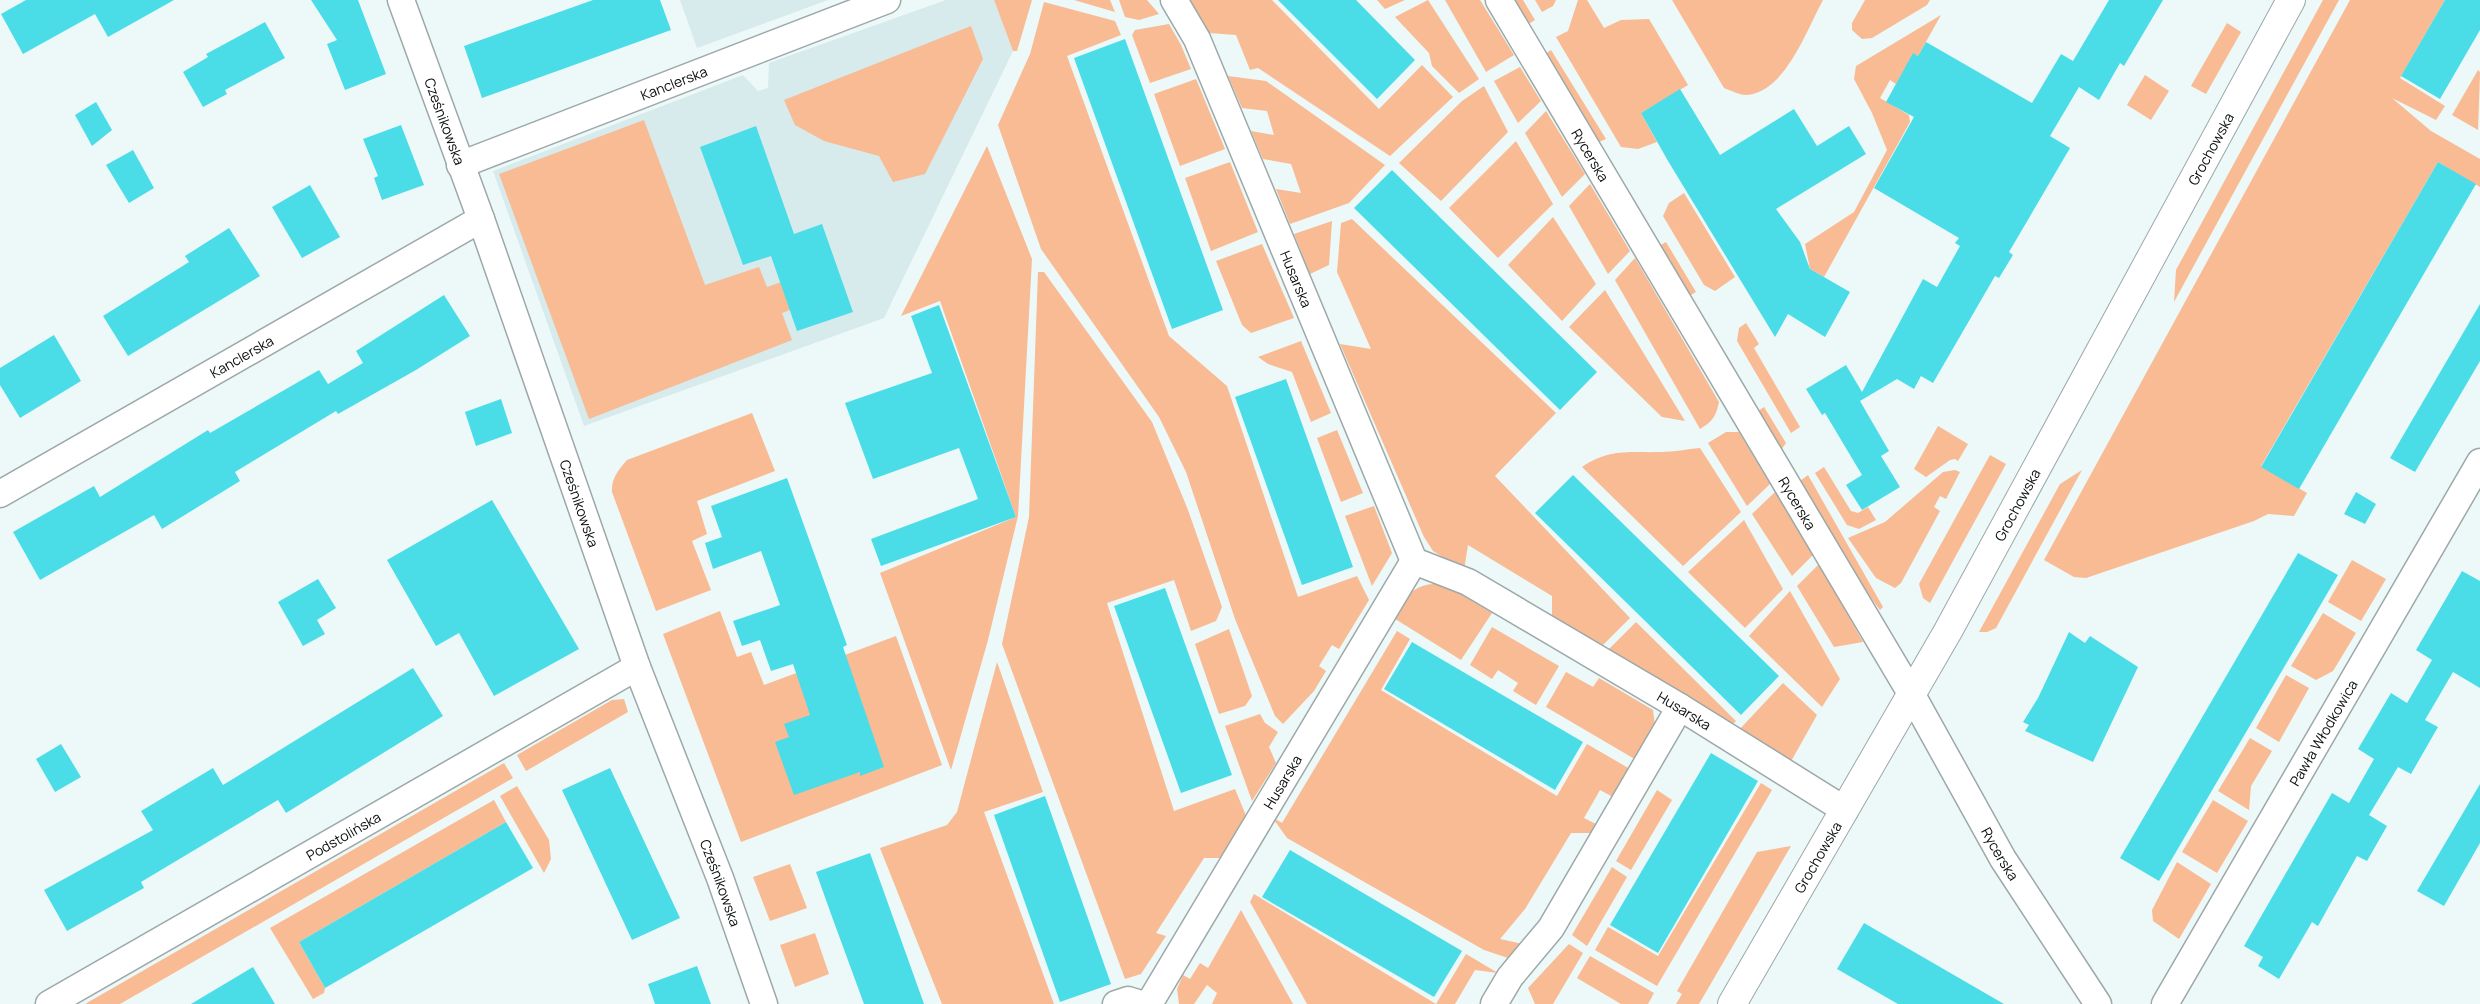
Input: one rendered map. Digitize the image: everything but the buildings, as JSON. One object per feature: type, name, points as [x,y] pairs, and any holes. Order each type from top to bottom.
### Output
[{"type":"street","name":"Cześnikowska","points":[[401,0],[460,165],[482,219],[637,667],[720,878],[764,1004]]},
{"type":"street","name":"Kanclerska","points":[[460,165],[887,0]]},
{"type":"street","name":"Husarska","points":[[1174,0],[1197,39],[1414,561],[1468,582],[1680,707],[1844,810]]},
{"type":"street","name":"Rycerska","points":[[1499,0],[1912,695],[2003,859],[2098,1004]]},
{"type":"street","name":"Grochowska","points":[[1732,1004],[1912,695],[2291,0]]},
{"type":"street","name":"Kanclerska","points":[[0,494],[482,219]]},
{"type":"street","name":"Pawła Włodkowica","points":[[2165,1004],[2480,462]]},
{"type":"street","name":"Husarska","points":[[1149,1004],[1414,561]]},
{"type":"street","name":"Podstolińska","points":[[49,1004],[637,667]]},
{"type":"street","points":[[1494,1004],[1510,977],[1551,928],[1680,707]]},
{"type":"street","points":[[1116,1004],[1128,1000],[1141,1004]]},
{"type":"shaded area","points":[[680,0],[828,0],[697,48]]},
{"type":"shaded area","points":[[946,0],[994,0],[1013,51],[884,318],[584,426],[493,171],[743,75],[758,91],[768,88],[769,63]]},
{"type":"shaded area","points":[[994,0],[1032,0],[1017,51],[1013,51]]},
{"type":"shaded area","points":[[1074,0],[1110,0],[1115,12]]},
{"type":"shaded area","points":[[1119,0],[1147,0],[1159,14],[1139,20],[1125,17]]},
{"type":"shaded area","points":[[1187,0],[1272,0],[1379,109],[1422,65],[1453,97],[1390,156],[1258,68],[1250,70],[1236,35],[1209,33]]},
{"type":"shaded area","points":[[1377,0],[1405,0],[1385,9]]},
{"type":"shaded area","points":[[1428,0],[1479,79],[1459,93],[1432,66],[1429,53],[1395,17]]},
{"type":"shaded area","points":[[1445,0],[1480,0],[1514,55],[1486,72]]},
{"type":"shaded area","points":[[1512,0],[1523,0],[1535,20],[1527,25]]},
{"type":"shaded area","points":[[1535,0],[1556,0],[1553,6],[1542,12]]},
{"type":"shaded area","points":[[1578,0],[1587,0],[1604,28],[1621,20],[1649,19],[1688,85],[1641,113],[1657,142],[1638,149],[1621,147],[1556,37],[1568,31]]},
{"type":"shaded area","points":[[1672,0],[1823,0],[1802,42],[1783,72],[1760,92],[1746,95],[1724,88]]},
{"type":"shaded area","points":[[1865,0],[1930,0],[1927,5],[1872,38],[1862,39],[1852,30],[1852,23]]},
{"type":"shaded area","points":[[2323,0],[2339,0],[2174,302],[2176,270]]},
{"type":"shaded area","points":[[2350,0],[2445,0],[2400,78],[2445,106],[2436,120],[2392,98],[2431,131],[2480,159],[2480,187],[2438,162],[2261,466],[2307,493],[2294,516],[2268,514],[2254,521],[2086,578],[2074,577],[2044,560]]},
{"type":"shaded area","points":[[1044,2],[1115,21],[1121,35],[1067,56],[1169,336],[1227,386],[1298,597],[1357,576],[1369,600],[1339,649],[1332,645],[1319,666],[1326,671],[1314,691],[1283,724],[1275,716],[1235,619],[1186,472],[1159,417],[1041,249],[998,125],[1030,54]]},
{"type":"shaded area","points":[[1941,15],[1918,56],[1913,54],[1896,84],[1890,80],[1880,98],[1909,115],[1910,122],[1824,277],[1810,269],[1805,244],[1854,212],[1887,150],[1872,113],[1854,79],[1856,66]]},
{"type":"shaded area","points":[[2227,23],[2241,32],[2206,94],[2191,86]]},
{"type":"shaded area","points":[[1169,24],[1181,45],[1191,69],[1150,83],[1132,35],[1135,30]]},
{"type":"shaded area","points":[[971,26],[983,59],[925,174],[893,182],[879,156],[824,141],[795,125],[784,100]]},
{"type":"shaded area","points":[[1551,50],[1606,139],[1599,142],[1545,54]]},
{"type":"shaded area","points":[[1520,67],[1541,101],[1518,123],[1494,81]]},
{"type":"shaded area","points":[[2478,70],[2480,72],[2478,130],[2452,115]]},
{"type":"shaded area","points":[[2145,75],[2169,91],[2151,120],[2127,105]]},
{"type":"shaded area","points":[[1228,76],[1266,81],[1385,165],[1349,203],[1290,224],[1276,189],[1301,193],[1291,164],[1263,159],[1251,131],[1274,135],[1267,111],[1242,108]]},
{"type":"shaded area","points":[[1196,79],[1225,149],[1180,166],[1154,94]]},
{"type":"shaded area","points":[[1484,86],[1508,132],[1441,201],[1399,163],[1462,101]]},
{"type":"shaded area","points":[[1546,111],[1585,174],[1562,197],[1525,133]]},
{"type":"shaded area","points":[[644,120],[705,285],[759,267],[767,287],[831,265],[841,290],[782,313],[792,340],[589,419],[499,174]]},
{"type":"shaded area","points":[[1516,141],[1553,204],[1498,258],[1449,208]]},
{"type":"shaded area","points":[[987,146],[1032,259],[1018,516],[988,640],[951,770],[880,573],[1016,517],[940,301],[901,316]]},
{"type":"shaded area","points":[[1230,162],[1258,232],[1211,251],[1185,178]]},
{"type":"shaded area","points":[[1590,184],[1630,251],[1608,274],[1569,206]]},
{"type":"shaded area","points":[[1684,193],[1735,277],[1715,291],[1704,285],[1663,216],[1669,203]]},
{"type":"shaded area","points":[[1553,217],[1596,284],[1562,321],[1508,265]]},
{"type":"shaded area","points":[[1352,219],[1556,413],[1495,476],[1630,618],[1598,650],[1552,623],[1552,596],[1468,545],[1464,570],[1433,551],[1424,537],[1340,344],[1371,349],[1337,272],[1341,223]]},
{"type":"shaded area","points":[[1332,221],[1329,265],[1310,274],[1294,234]]},
{"type":"shaded area","points":[[1666,242],[1696,292],[1689,296],[1659,246]]},
{"type":"shaded area","points":[[1262,244],[1294,318],[1251,333],[1242,325],[1216,261]]},
{"type":"shaded area","points":[[1635,258],[1719,402],[1713,418],[1700,429],[1615,280]]},
{"type":"shaded area","points":[[1038,272],[1044,272],[1152,422],[1188,510],[1222,607],[1216,621],[1191,631],[1174,580],[1107,603],[1174,811],[1235,789],[1247,818],[1225,858],[1204,858],[1156,933],[1166,936],[1141,974],[1125,979],[1002,644],[1029,517]]},
{"type":"shaded area","points":[[1605,290],[1685,421],[1662,417],[1569,327]]},
{"type":"shaded area","points":[[1746,323],[1759,344],[1754,348],[1800,427],[1791,433],[1737,341],[1739,328]]},
{"type":"shaded area","points":[[1301,341],[1331,413],[1311,422],[1292,372],[1268,364],[1258,357]]},
{"type":"shaded area","points":[[1764,407],[1786,443],[1781,450],[1758,411]]},
{"type":"shaded area","points":[[752,413],[775,471],[697,501],[707,534],[692,541],[711,590],[656,611],[612,492],[616,474],[627,460]]},
{"type":"shaded area","points":[[1938,426],[1968,444],[1958,461],[1955,459],[1950,460],[1926,477],[1914,469]]},
{"type":"shaded area","points":[[1337,430],[1363,493],[1341,502],[1317,438]]},
{"type":"shaded area","points":[[1726,432],[1739,432],[1770,484],[1747,506],[1708,443]]},
{"type":"shaded area","points":[[1700,448],[1741,512],[1683,566],[1582,467],[1611,454],[1666,452]]},
{"type":"shaded area","points":[[1990,455],[2006,464],[1930,603],[1923,598],[1919,584]]},
{"type":"shaded area","points":[[1824,467],[1851,511],[1858,513],[1868,507],[1876,520],[1859,529],[1847,525],[1815,473]]},
{"type":"shaded area","points":[[1955,470],[1960,472],[1946,499],[1940,496],[1934,507],[1940,511],[1901,583],[1895,588],[1876,578],[1848,538],[1885,522],[1943,472]]},
{"type":"shaded area","points":[[2082,470],[1996,628],[1987,632],[1979,632],[2060,484]]},
{"type":"shaded area","points":[[1808,475],[1883,607],[1880,610],[1863,587],[1800,481]]},
{"type":"shaded area","points":[[1775,492],[1813,555],[1792,576],[1752,514]]},
{"type":"shaded area","points":[[1374,506],[1392,553],[1372,586],[1345,516]]},
{"type":"shaded area","points":[[1744,520],[1783,589],[1745,628],[1688,572]]},
{"type":"shaded area","points":[[2352,560],[2386,579],[2361,621],[2328,602]]},
{"type":"shaded area","points":[[1819,564],[1863,642],[1834,647],[1797,586]]},
{"type":"shaded area","points":[[1434,584],[1445,584],[1492,613],[1461,660],[1392,617],[1404,599],[1414,590]]},
{"type":"shaded area","points":[[1790,591],[1840,679],[1822,707],[1749,636]]},
{"type":"shaded area","points":[[720,611],[737,657],[751,652],[764,685],[896,636],[942,765],[741,842],[663,634]]},
{"type":"shaded area","points":[[2323,613],[2356,633],[2333,671],[2316,680],[2291,666]]},
{"type":"shaded area","points":[[1636,622],[1736,721],[1728,729],[1605,653]]},
{"type":"shaded area","points":[[1492,627],[1559,666],[1536,705],[1513,691],[1518,683],[1498,670],[1492,679],[1470,665]]},
{"type":"shaded area","points":[[1229,629],[1252,696],[1245,706],[1219,714],[1195,644]]},
{"type":"shaded area","points":[[1397,631],[1410,639],[1381,690],[1557,796],[1587,744],[1630,769],[1613,797],[1600,790],[1584,818],[1598,825],[1594,833],[1571,833],[1525,909],[1500,939],[1523,944],[1511,959],[1484,950],[1287,838],[1272,817],[1282,823]]},
{"type":"shaded area","points":[[997,662],[1043,792],[984,812],[1054,1004],[942,1004],[880,848],[947,825],[957,812]]},
{"type":"shaded area","points":[[1566,672],[1593,687],[1599,678],[1653,710],[1655,726],[1638,761],[1546,707]]},
{"type":"shaded area","points":[[2286,675],[2309,688],[2279,742],[2256,728]]},
{"type":"shaded area","points":[[1783,683],[1817,715],[1789,765],[1737,732]]},
{"type":"shaded area","points":[[624,699],[628,712],[526,771],[517,755],[612,700]]},
{"type":"shaded area","points":[[1260,714],[1265,723],[1278,732],[1269,747],[1276,763],[1252,801],[1225,726]]},
{"type":"shaded area","points":[[2250,738],[2272,751],[2251,786],[2249,810],[2218,791]]},
{"type":"shaded area","points":[[504,763],[513,778],[120,1004],[85,1004]]},
{"type":"shaded area","points":[[1761,783],[1772,790],[1657,986],[1595,950],[1608,927],[1658,956]]},
{"type":"shaded area","points":[[517,786],[549,840],[551,859],[544,873],[500,796]]},
{"type":"shaded area","points":[[1657,790],[1672,800],[1631,870],[1616,861]]},
{"type":"shaded area","points":[[494,800],[506,822],[299,942],[325,988],[324,993],[313,999],[270,928]]},
{"type":"shaded area","points":[[2213,800],[2248,821],[2217,873],[2182,852]]},
{"type":"shaded area","points":[[1791,846],[1699,1004],[1676,1004],[1682,994],[1677,991],[1757,852]]},
{"type":"shaded area","points":[[2177,862],[2211,884],[2179,939],[2153,921],[2152,910]]},
{"type":"shaded area","points":[[790,864],[807,908],[770,921],[753,877]]},
{"type":"shaded area","points":[[1612,867],[1627,877],[1587,946],[1572,935]]},
{"type":"shaded area","points":[[1254,894],[1436,1004],[1307,1004],[1250,902]]},
{"type":"shaded area","points":[[1241,910],[1293,1004],[1212,1004],[1217,993],[1207,985],[1194,1004],[1179,1004],[1177,989],[1183,975],[1190,979],[1200,963],[1208,968]]},
{"type":"shaded area","points":[[815,933],[829,974],[795,987],[780,945]]},
{"type":"shaded area","points":[[1569,944],[1583,953],[1553,1004],[1535,1004],[1528,988]]},
{"type":"shaded area","points":[[1466,954],[1498,973],[1475,970],[1455,1004],[1436,1004]]},
{"type":"shaded area","points":[[1590,956],[1654,993],[1648,1004],[1621,1004],[1577,978]]}]
